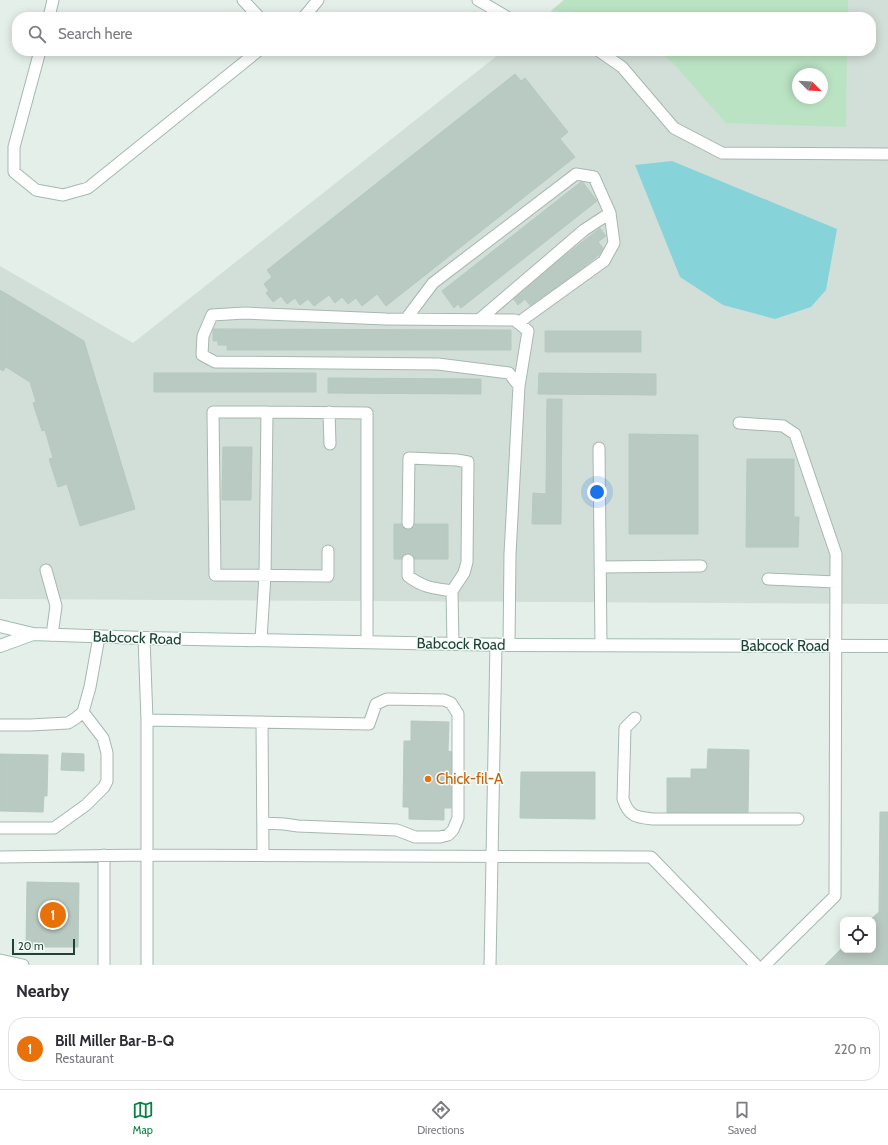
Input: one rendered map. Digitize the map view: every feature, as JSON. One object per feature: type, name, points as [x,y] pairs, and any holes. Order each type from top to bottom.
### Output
[{"type":"main road","name":"Babcock Road","points":[[0,626],[34,634],[98,637],[509,645],[888,646]]},
{"type":"main road","name":"Babcock Road","points":[[0,646],[34,634]]},
{"type":"lane","points":[[50,12],[54,0]]},
{"type":"lane","points":[[243,0],[255,12]]},
{"type":"lane","points":[[308,12],[318,0]]},
{"type":"lane","points":[[478,0],[498,12]]},
{"type":"lane","points":[[39,56],[14,148],[14,172],[36,190],[63,195],[88,188],[252,56]]},
{"type":"lane","points":[[606,56],[622,67],[674,128],[722,153],[888,154]]},
{"type":"lane","points":[[406,319],[433,283],[576,174],[594,177],[610,213],[614,243],[604,261],[518,322]]},
{"type":"lane","points":[[480,319],[584,230],[610,213]]},
{"type":"lane","points":[[509,645],[510,554],[518,386],[528,331],[515,320],[406,319],[245,313],[212,315],[203,336],[202,356],[215,362],[438,364],[509,373],[518,386]]},
{"type":"lane","points":[[328,551],[328,576],[215,575],[213,412],[367,413],[367,642]]},
{"type":"lane","points":[[261,640],[265,575],[267,412]]},
{"type":"lane","points":[[329,412],[330,444]]},
{"type":"lane","points":[[739,423],[783,426],[795,434],[836,554],[835,896],[765,965]]},
{"type":"lane","points":[[599,448],[601,645]]},
{"type":"lane","points":[[408,523],[409,458],[457,460],[468,462],[467,562],[464,573],[452,591],[453,644]]},
{"type":"lane","points":[[408,560],[408,576],[415,582],[424,586],[452,591]]},
{"type":"lane","points":[[600,567],[701,566]]},
{"type":"lane","points":[[46,570],[56,606],[52,635]]},
{"type":"lane","points":[[768,579],[836,582]]},
{"type":"lane","points":[[0,725],[68,723],[82,712],[90,687],[98,637]]},
{"type":"lane","points":[[144,638],[147,720],[147,965]]},
{"type":"lane","points":[[490,965],[496,644]]},
{"type":"lane","points":[[147,720],[369,724],[376,704],[387,699],[444,700],[451,704],[458,714],[458,818],[453,830],[448,835],[440,837],[415,837],[397,830],[263,823]]},
{"type":"lane","points":[[0,828],[54,828],[86,805],[100,792],[107,781],[107,753],[103,738],[82,712]]},
{"type":"lane","points":[[635,718],[625,728],[623,799],[626,809],[638,817],[653,819],[798,819]]},
{"type":"lane","points":[[262,722],[263,855]]},
{"type":"lane","points":[[0,857],[104,855],[651,856],[756,965]]},
{"type":"lane","points":[[104,855],[104,965]]},
{"type":"lane","points":[[0,960],[23,965]]},
{"type":"shaded area","points":[[564,0],[888,0],[888,604],[0,599],[0,266],[133,343],[497,56],[876,56],[876,12],[550,12]]},
{"type":"green space","points":[[564,0],[848,0],[848,12],[562,12],[552,10]]},
{"type":"green space","points":[[664,56],[847,56],[846,127],[726,123],[671,61]]},
{"type":"water","points":[[672,161],[837,229],[826,290],[811,307],[775,319],[723,305],[680,277],[635,165]]},
{"type":"building","points":[[515,74],[521,81],[525,78],[568,132],[560,139],[575,157],[386,306],[377,294],[362,306],[356,298],[348,304],[342,297],[335,303],[329,295],[314,306],[308,299],[300,305],[295,298],[287,304],[281,296],[273,302],[266,293],[269,291],[264,284],[272,277],[267,270]]},
{"type":"building","points":[[582,181],[597,201],[461,308],[458,304],[454,308],[442,291]]},
{"type":"building","points":[[600,228],[606,236],[598,242],[605,250],[532,308],[525,299],[518,305],[512,297]]},
{"type":"building","points":[[0,290],[84,341],[135,509],[80,526],[67,484],[58,487],[49,459],[53,458],[45,430],[42,431],[33,403],[36,402],[30,382],[6,367],[3,371],[0,369]]},
{"type":"building","points":[[213,329],[511,330],[511,350],[227,350],[227,345],[218,345],[218,341],[213,341]]},
{"type":"building","points":[[545,331],[641,331],[641,352],[545,352]]},
{"type":"building","points":[[154,373],[316,373],[316,392],[154,392]]},
{"type":"building","points":[[539,373],[656,374],[656,395],[538,394]]},
{"type":"building","points":[[328,378],[481,379],[481,394],[328,393]]},
{"type":"building","points":[[547,399],[562,399],[561,524],[532,524],[533,493],[546,494]]},
{"type":"building","points":[[629,434],[698,435],[698,534],[629,534]]},
{"type":"building","points":[[223,447],[252,447],[251,500],[222,500]]},
{"type":"building","points":[[747,459],[794,459],[794,517],[799,517],[798,547],[746,547]]},
{"type":"building","points":[[394,524],[448,524],[448,559],[394,559]]},
{"type":"building","name":"Chick-fil-A","points":[[411,721],[449,722],[448,751],[452,752],[451,808],[444,808],[444,820],[409,819],[409,807],[403,807],[404,741],[411,741]]},
{"type":"building","points":[[708,749],[749,750],[748,814],[667,813],[667,778],[691,778],[691,769],[707,769]]},
{"type":"building","points":[[62,753],[84,754],[84,771],[61,770]]},
{"type":"building","points":[[0,754],[48,755],[47,796],[44,796],[43,812],[0,811]]},
{"type":"building","points":[[521,772],[595,772],[595,819],[520,818]]},
{"type":"building","points":[[880,812],[888,812],[888,965],[825,965],[840,950],[840,953],[876,953],[876,917],[873,917],[879,912]]},
{"type":"building","points":[[27,882],[79,883],[78,947],[26,947]]},
{"type":"place","name":"Chick-fil-A","points":[[428,779]]},
{"type":"place","name":"Bill Miller Bar-B-Q","points":[[53,915]]}]
